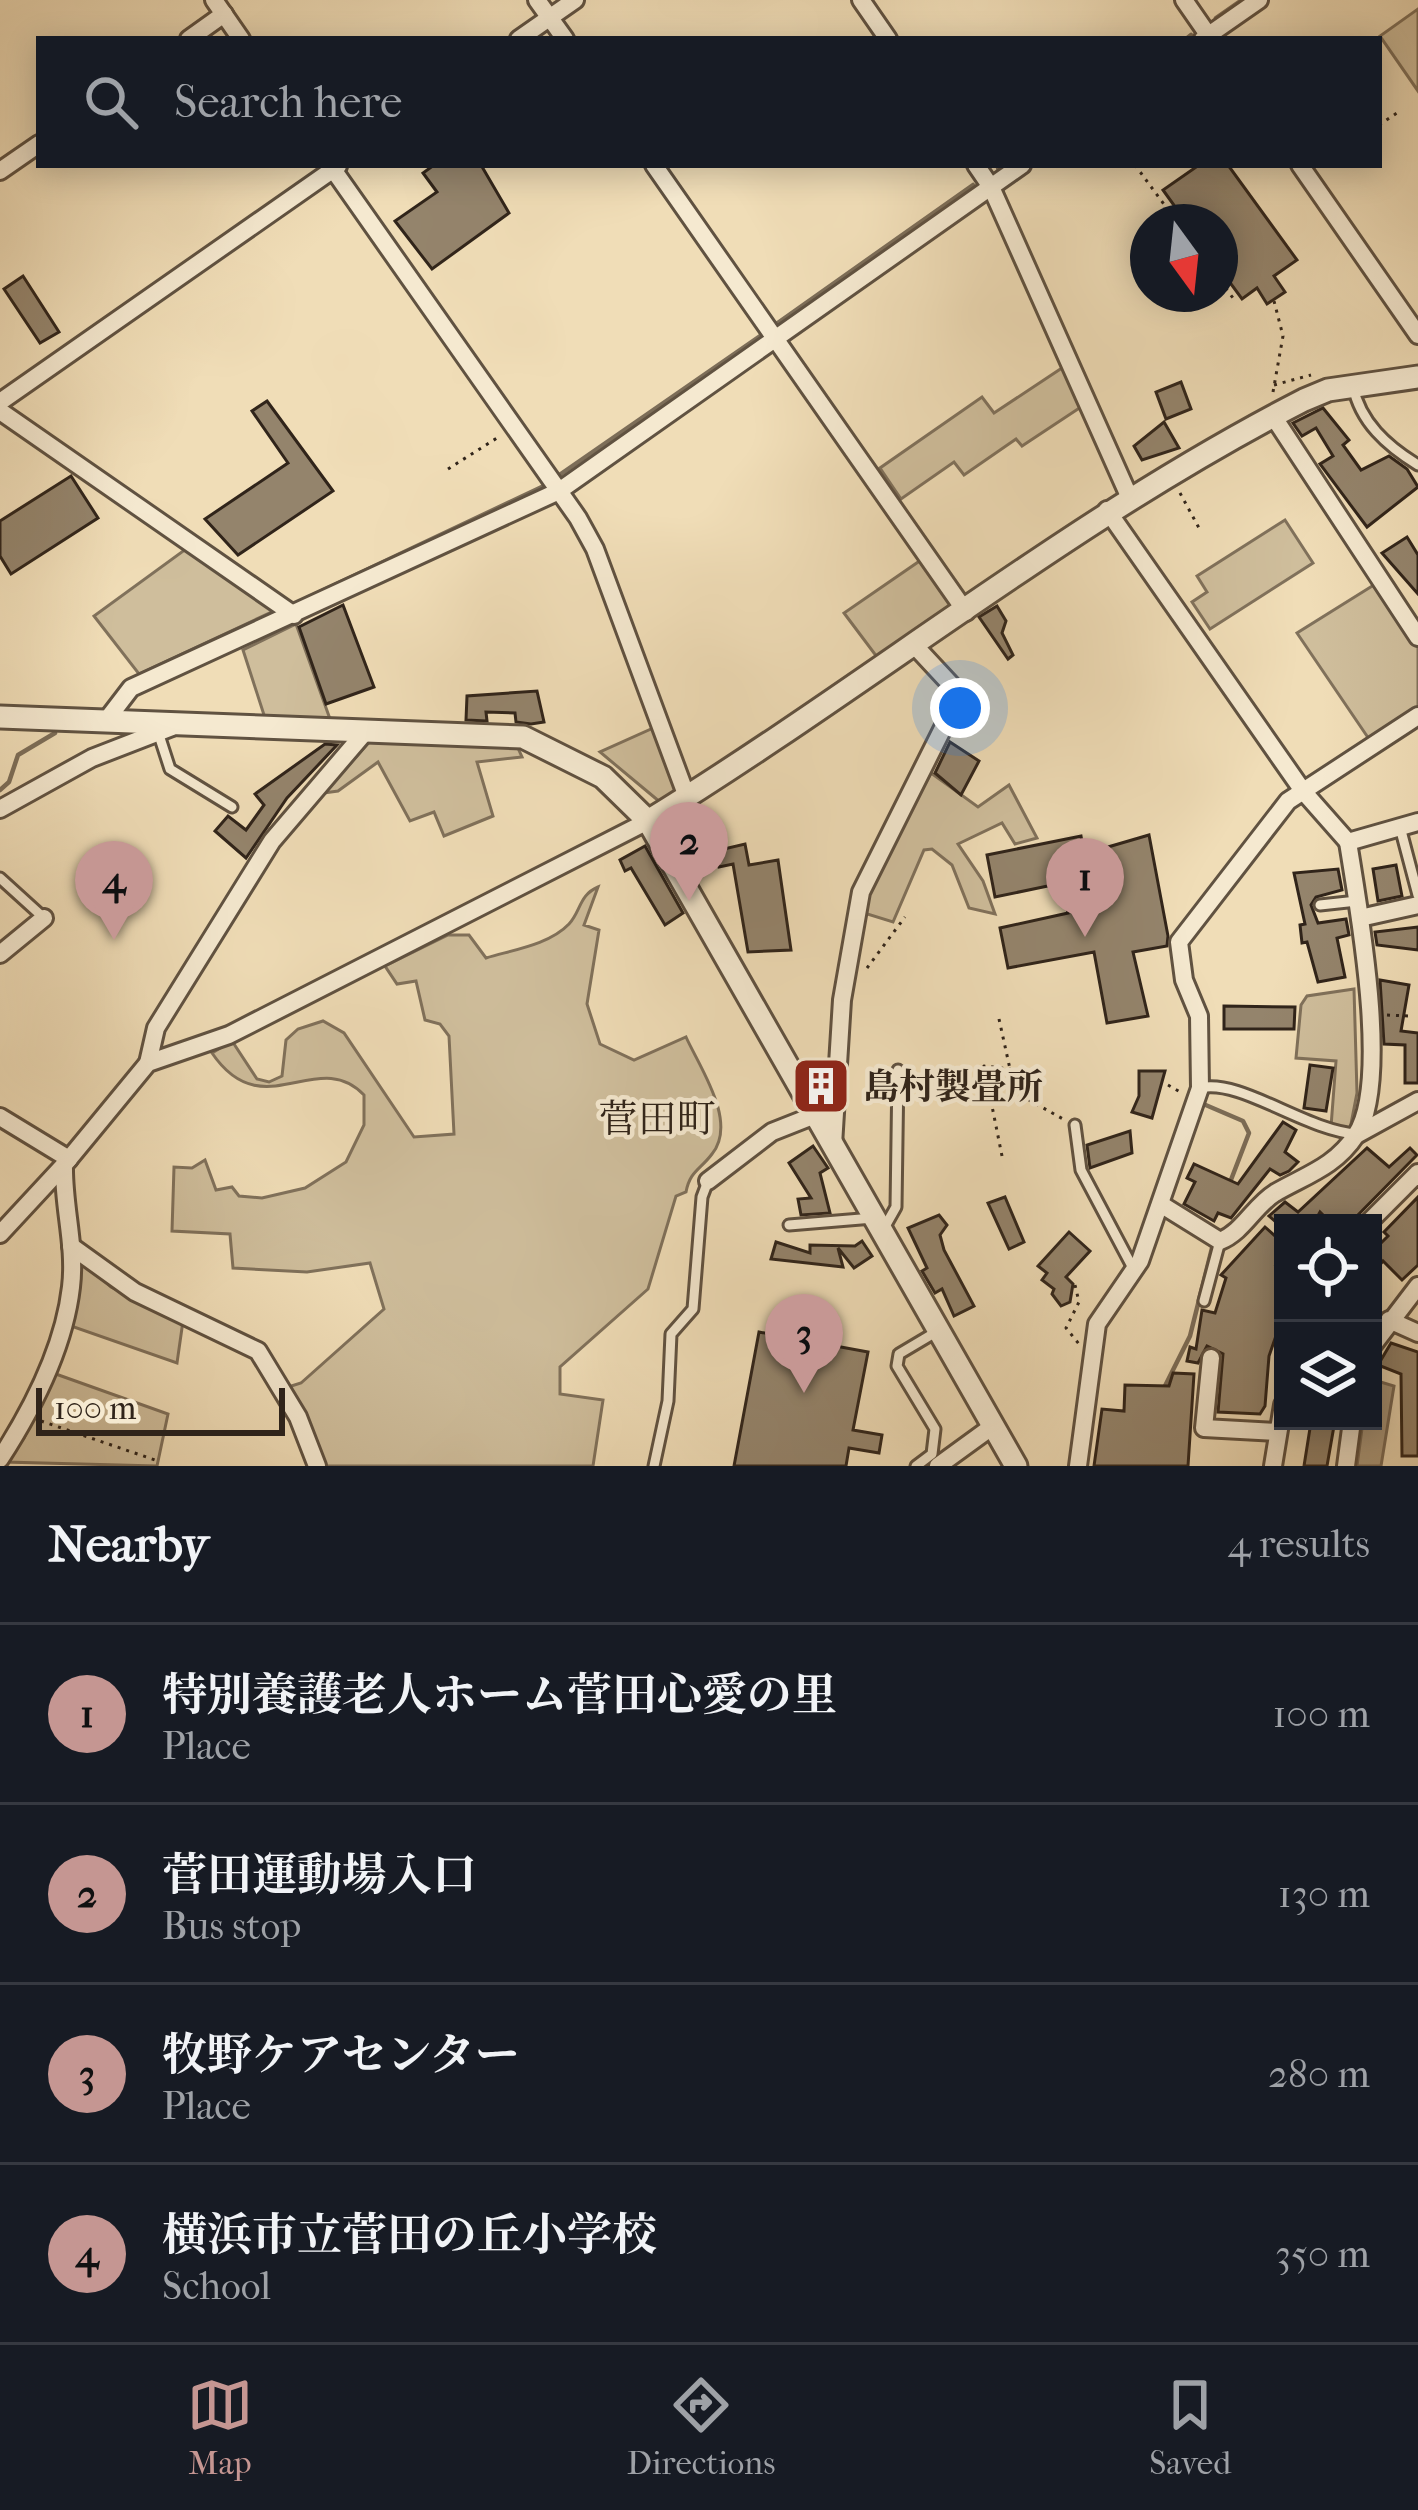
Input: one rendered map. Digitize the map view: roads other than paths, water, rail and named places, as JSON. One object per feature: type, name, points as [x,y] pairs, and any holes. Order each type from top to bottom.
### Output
[{"type":"street","points":[[538,0],[563,36]]},
{"type":"street","points":[[523,36],[575,0]]},
{"type":"street","points":[[861,0],[886,36]]},
{"type":"street","points":[[1184,0],[1207,36]]},
{"type":"street","points":[[1211,36],[1259,0]]},
{"type":"street","points":[[192,36],[219,7],[240,36]]},
{"type":"street","points":[[0,171],[36,146]]},
{"type":"street","points":[[0,402],[331,168]]},
{"type":"street","points":[[335,168],[595,549],[687,797]]},
{"type":"street","points":[[656,168],[966,612]]},
{"type":"street","points":[[978,168],[991,187],[1129,496]]},
{"type":"street","points":[[105,722],[131,688],[559,491],[1018,168]]},
{"type":"street","points":[[1302,168],[1418,334]]},
{"type":"street","points":[[148,1063],[229,1034],[648,821],[916,646],[1107,510],[1273,416],[1328,390],[1418,377]]},
{"type":"street","points":[[0,411],[294,615]]},
{"type":"street","points":[[1273,416],[1418,637]]},
{"type":"street","points":[[1107,510],[1304,791],[1348,842],[1370,1013],[1368,1106],[1358,1134]]},
{"type":"street","points":[[833,1145],[842,1000],[861,892],[956,702],[955,689],[916,646]]},
{"type":"street","points":[[1078,1466],[1097,1324],[1134,1270],[1162,1205],[1200,1088],[1199,1016],[1184,980],[1179,942],[1288,801],[1418,716]]},
{"type":"street","points":[[0,717],[491,734],[545,744],[604,777],[648,821],[1016,1466]]},
{"type":"street","points":[[0,809],[92,758],[180,724]]},
{"type":"street","points":[[0,1234],[148,1063],[156,1028],[272,841],[366,731]]},
{"type":"street","points":[[1348,842],[1409,824]]},
{"type":"street","points":[[1358,909],[1418,905]]},
{"type":"street","points":[[0,955],[44,918]]},
{"type":"street","points":[[1162,1205],[1220,1241],[1239,1228],[1255,1207],[1327,1168],[1358,1134],[1418,1101]]},
{"type":"street","points":[[708,1181],[772,1132],[815,1115]]},
{"type":"street","points":[[0,1117],[67,1162]]},
{"type":"street","points":[[0,1459],[27,1417],[65,1316],[71,1246],[63,1209],[67,1162]]},
{"type":"street","points":[[1377,1214],[1418,1173]]},
{"type":"street","points":[[71,1246],[134,1292],[258,1351],[298,1417],[317,1466]]},
{"type":"street","points":[[1382,1328],[1418,1286]]},
{"type":"street","points":[[1382,1333],[1418,1333]]},
{"type":"street","points":[[1210,1358],[1216,1378],[1204,1428],[1277,1432],[1273,1466]]},
{"type":"street","points":[[938,1466],[993,1426]]},
{"type":"street","points":[[1346,1466],[1351,1430]]},
{"type":"lane","points":[[1353,386],[1357,409],[1370,425],[1418,465]]},
{"type":"lane","points":[[158,732],[170,770],[232,807]]},
{"type":"lane","points":[[1409,824],[1418,895]]},
{"type":"lane","points":[[0,878],[44,918]]},
{"type":"lane","points":[[1321,905],[1358,909]]},
{"type":"lane","points":[[789,1225],[879,1224],[896,1208],[898,1070]]},
{"type":"lane","points":[[1200,1088],[1225,1086],[1310,1126],[1358,1134]]},
{"type":"lane","points":[[1075,1125],[1081,1170],[1134,1270]]},
{"type":"lane","points":[[654,1466],[668,1402],[671,1334],[693,1309],[702,1197],[708,1181]]},
{"type":"lane","points":[[1204,1301],[1220,1241]]},
{"type":"lane","points":[[916,1466],[932,1454],[935,1430],[897,1366],[899,1354],[938,1330]]},
{"type":"waterway","points":[[1216,18],[1242,0]]},
{"type":"waterway","points":[[772,327],[973,185]]},
{"type":"waterway","points":[[555,478],[763,334]]},
{"type":"waterway","points":[[307,598],[546,485]]},
{"type":"waterway","points":[[0,790],[9,782],[18,755],[55,733]]},
{"type":"waterway","points":[[1201,1103],[1243,1121],[1249,1133],[1229,1185]]},
{"type":"waterway","points":[[1163,1390],[1190,1336],[1213,1244]]},
{"type":"place","name":"菅田運動場入口","points":[[689,901]]},
{"type":"place","name":"特別養護老人ホーム菅田心愛の里","points":[[1085,937]]},
{"type":"place","name":"横浜市立菅田の丘小学校","points":[[114,940]]},
{"type":"place","name":"島村製畳所","points":[[821,1086]]},
{"type":"place","name":"牧野ケアセンター","points":[[804,1393]]},
{"type":"district","name":"菅田町","points":[[657,1118]]}]
